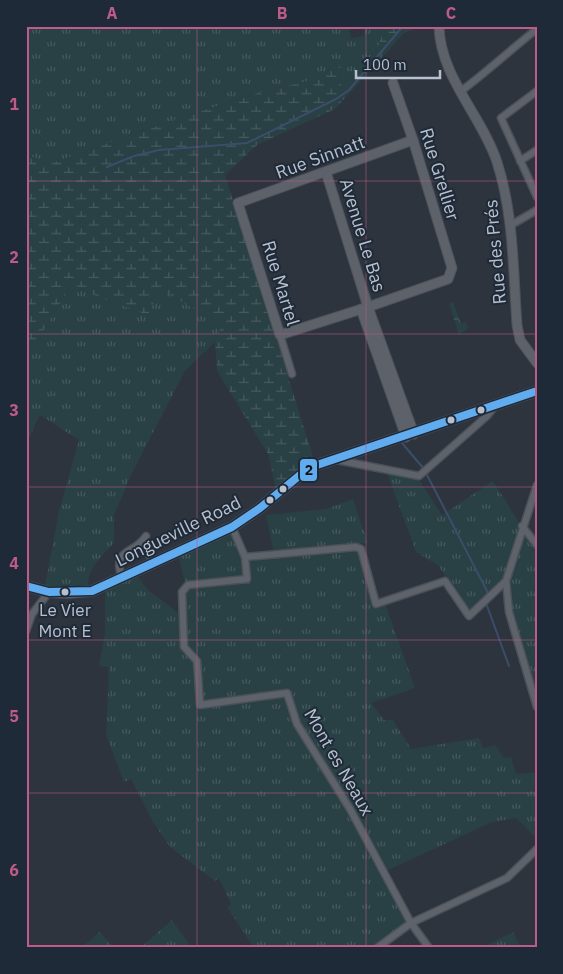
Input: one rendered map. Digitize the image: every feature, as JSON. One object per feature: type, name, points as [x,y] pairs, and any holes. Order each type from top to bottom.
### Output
[{"type":"main road","name":"Longueville Road","points":[[26,586],[66,594],[92,591],[232,527],[260,508],[300,475],[317,465],[537,392]]},
{"type":"street","name":"Rue des Prés","points":[[439,26],[443,54],[496,160],[506,189],[512,225],[517,325],[520,340],[537,363]]},
{"type":"street","points":[[461,90],[497,64],[500,57],[537,30]]},
{"type":"street","name":"Rue Grellier","points":[[365,308],[444,281],[451,276],[452,268],[413,140],[393,83]]},
{"type":"street","points":[[537,91],[501,118],[537,196]]},
{"type":"street","name":"Rue Sinnatt","points":[[238,203],[413,140]]},
{"type":"street","points":[[520,161],[537,150]]},
{"type":"street","name":"Avenue Le Bas","points":[[326,172],[365,308],[410,435]]},
{"type":"street","name":"Rue Martel","points":[[238,203],[292,374]]},
{"type":"street","points":[[512,225],[537,210]]},
{"type":"street","points":[[280,336],[365,308]]},
{"type":"street","points":[[336,460],[419,476],[487,416],[494,407]]},
{"type":"street","points":[[537,485],[522,526],[506,581],[509,612],[537,707]]},
{"type":"street","points":[[522,526],[537,545]]},
{"type":"street","name":"Mont es Neaux","points":[[232,527],[245,557],[247,579],[188,585],[182,592],[184,647],[197,661],[200,705],[287,693],[297,724],[350,809],[411,923]]},
{"type":"street","points":[[122,576],[119,560],[125,553],[142,542],[146,536]]},
{"type":"street","points":[[142,542],[149,554]]},
{"type":"street","points":[[245,557],[356,547],[361,549],[376,604],[445,581],[469,616],[506,581]]},
{"type":"street","points":[[26,631],[32,614],[49,592]]},
{"type":"street","points":[[377,948],[411,923],[507,878],[537,848]]},
{"type":"street","points":[[411,923],[429,948]]},
{"type":"green space","points":[[26,26],[85,28],[90,26],[349,26],[351,38],[364,36],[364,26],[385,26],[378,47],[346,90],[341,87],[339,60],[321,78],[265,91],[185,116],[49,164],[26,154]]},
{"type":"green space","points":[[385,26],[420,26],[403,34],[335,109],[257,145],[225,175],[315,463],[276,490],[268,454],[217,371],[215,342],[222,325],[160,289],[148,315],[96,296],[72,284],[26,359],[26,154],[49,164],[185,116],[265,91],[321,78],[340,59],[341,87],[346,90],[378,47]]},
{"type":"green space","points":[[72,284],[96,296],[160,289],[222,325],[215,342],[185,371],[131,475],[114,515],[114,543],[93,568],[88,581],[88,588],[48,589],[45,586],[59,511],[79,440],[40,415],[26,444],[26,359]]},
{"type":"green space","points":[[453,302],[461,324],[466,322],[468,328],[459,335],[449,303]]},
{"type":"green space","points":[[387,473],[419,480],[442,515],[493,481],[520,524],[504,577],[469,612],[438,565],[416,552]]},
{"type":"green space","points":[[353,499],[368,543],[274,554],[266,515],[326,509]]},
{"type":"green space","points":[[524,530],[537,546],[537,701],[511,609],[510,598],[511,578]]},
{"type":"green space","points":[[231,531],[242,557],[244,578],[185,583],[178,554]]},
{"type":"green space","points":[[356,549],[361,552],[373,607],[385,603],[415,688],[371,703],[384,720],[393,720],[411,749],[479,738],[483,748],[495,745],[504,758],[511,757],[516,774],[537,772],[537,839],[516,818],[492,822],[386,871],[298,723],[290,689],[202,702],[200,657],[187,647],[185,639],[185,594],[188,588],[249,581],[248,560]]},
{"type":"green space","points":[[136,574],[148,590],[181,615],[181,645],[185,654],[195,662],[196,707],[286,696],[295,724],[356,825],[408,922],[374,948],[254,948],[227,907],[231,904],[219,878],[215,881],[170,847],[153,822],[131,779],[124,782],[106,735],[109,667],[99,666],[105,633],[105,588]]},
{"type":"green space","points":[[172,920],[192,948],[140,948]]},
{"type":"green space","points":[[100,932],[114,948],[81,948]]},
{"type":"green space","points":[[513,932],[521,948],[481,948]]},
{"type":"waterway","points":[[107,167],[134,156],[159,150],[247,143],[336,99],[349,90],[403,26]]},
{"type":"waterway","points":[[402,443],[424,469]]},
{"type":"waterway","points":[[426,473],[487,591],[487,596]]},
{"type":"waterway","points":[[486,603],[509,666]]},
{"type":"transit line","name":"2","points":[[26,586],[49,592],[92,591],[232,527],[260,508],[300,475],[317,465],[537,391]]},
{"type":"place","name":"Le Vier Mont E","points":[[65,592]]}]
